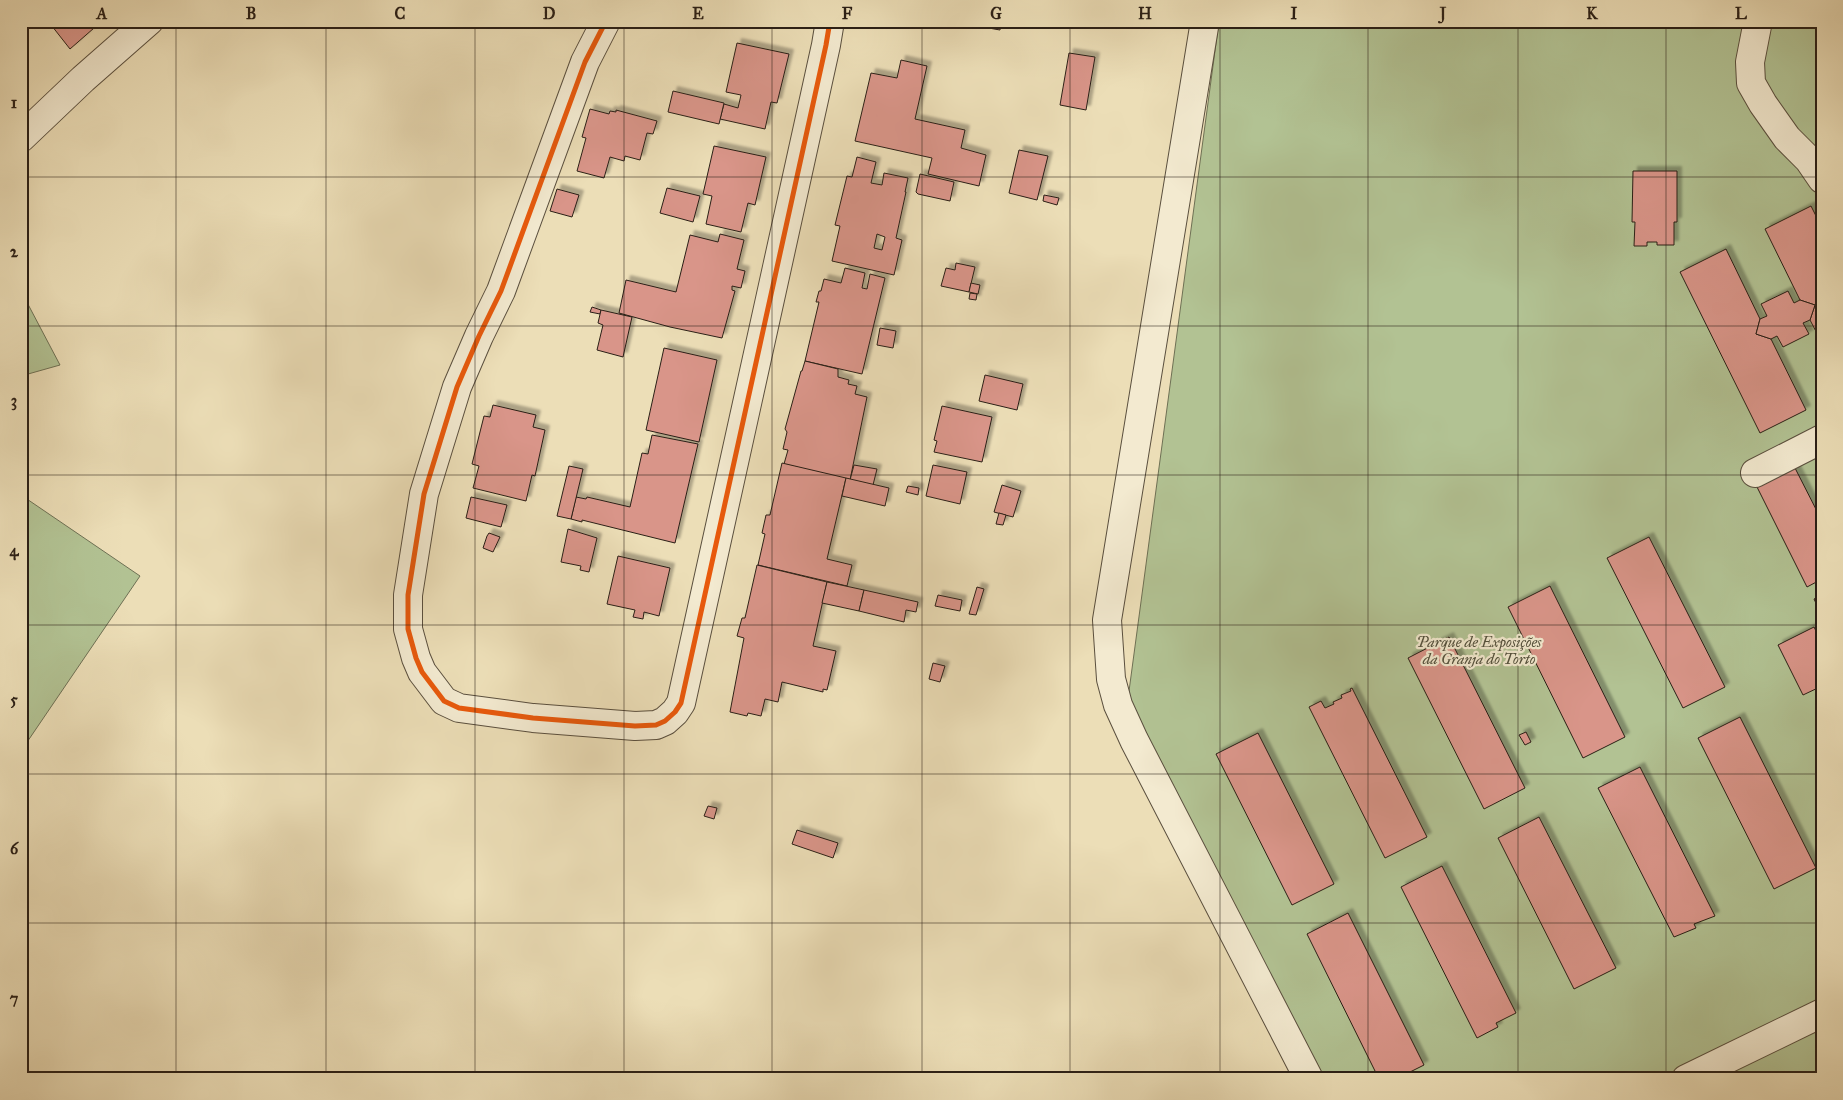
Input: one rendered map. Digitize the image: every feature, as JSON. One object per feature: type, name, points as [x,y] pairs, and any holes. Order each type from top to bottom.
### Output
[{"type":"street","points":[[21,138],[83,79],[149,21]]},
{"type":"street","points":[[606,21],[585,62],[502,291],[479,336],[457,387],[424,494],[408,595],[408,629],[422,672],[444,701],[459,708],[533,718],[635,726],[656,725],[665,721],[675,712],[681,702],[830,21]]},
{"type":"street","points":[[1205,21],[1108,620],[1111,679],[1118,705],[1134,740],[1309,1079]]},
{"type":"street","points":[[1758,21],[1750,62],[1751,83],[1787,138],[1809,160],[1822,179]]},
{"type":"street","points":[[1755,473],[1822,439]]},
{"type":"street","points":[[1686,1079],[1822,1013]]},
{"type":"green space","name":"Parque de Exposições da Granja do Torto","points":[[1219,21],[1822,21],[1822,1079],[1303,1079],[1127,706]]},
{"type":"green space","points":[[21,291],[60,365],[21,376]]},
{"type":"green space","points":[[21,495],[140,576],[21,751]]},
{"type":"building","points":[[48,21],[102,21],[70,49]]},
{"type":"building","points":[[984,21],[1001,21],[1000,30],[983,27]]},
{"type":"building","points":[[737,43],[789,54],[777,103],[771,102],[765,129],[720,119],[724,104],[738,108],[741,95],[726,92]]},
{"type":"building","points":[[1069,53],[1095,57],[1086,110],[1060,105]]},
{"type":"building","points":[[901,60],[927,66],[915,119],[965,130],[961,148],[986,155],[979,186],[928,174],[932,158],[855,141],[871,73],[897,78]]},
{"type":"building","points":[[673,91],[724,103],[719,124],[668,112]]},
{"type":"building","points":[[590,109],[609,114],[610,111],[616,112],[616,110],[657,121],[653,134],[647,133],[640,160],[625,156],[624,161],[610,157],[604,178],[577,171],[586,138],[582,137]]},
{"type":"building","points":[[714,146],[766,157],[755,205],[748,203],[741,232],[706,224],[712,196],[703,194]]},
{"type":"building","points":[[1019,150],[1048,156],[1037,200],[1009,193]]},
{"type":"building","points":[[857,157],[876,162],[871,183],[882,185],[884,173],[908,178],[896,238],[902,240],[894,275],[832,261],[840,226],[835,225],[847,176],[852,177]],"holes":[[[877,234],[885,237],[882,250],[874,248]]]},
{"type":"building","points":[[1633,171],[1677,171],[1677,222],[1674,222],[1674,245],[1657,245],[1657,242],[1647,242],[1647,246],[1634,246],[1635,222],[1632,222]]},
{"type":"building","points":[[920,174],[954,182],[950,201],[918,194],[916,192]]},
{"type":"building","points":[[667,188],[700,196],[693,222],[660,213]]},
{"type":"building","points":[[557,189],[579,195],[572,217],[550,211]]},
{"type":"building","points":[[1044,195],[1059,198],[1057,205],[1043,201]]},
{"type":"building","points":[[1811,206],[1822,228],[1822,343],[1810,320],[1815,305],[1800,300],[1765,229]]},
{"type":"building","points":[[720,234],[744,240],[737,269],[745,271],[741,288],[732,286],[732,290],[735,291],[722,338],[670,327],[619,313],[626,280],[676,292],[690,235],[718,242]]},
{"type":"building","points":[[1726,249],[1760,319],[1756,334],[1771,339],[1806,410],[1760,433],[1680,272]]},
{"type":"building","points":[[956,263],[975,267],[969,292],[941,286],[946,268],[955,270]]},
{"type":"building","points":[[845,268],[865,273],[862,288],[867,289],[870,274],[885,278],[862,374],[805,361],[819,302],[816,302],[824,279],[841,283]]},
{"type":"building","points":[[971,283],[980,285],[978,294],[969,292]]},
{"type":"building","points":[[1788,291],[1794,303],[1800,300],[1815,305],[1810,320],[1803,323],[1809,334],[1783,347],[1777,336],[1771,339],[1756,334],[1760,319],[1767,316],[1761,304]]},
{"type":"building","points":[[970,293],[977,294],[976,300],[969,299]]},
{"type":"building","points":[[592,307],[601,310],[600,314],[590,312]]},
{"type":"building","points":[[601,310],[632,317],[623,357],[597,350],[603,325],[598,323]]},
{"type":"building","points":[[880,328],[896,331],[893,348],[877,345]]},
{"type":"building","points":[[664,348],[717,360],[699,442],[646,430]]},
{"type":"building","points":[[805,361],[838,369],[838,377],[849,380],[848,384],[857,386],[855,394],[867,397],[850,480],[784,464],[788,450],[783,449],[787,432],[785,429]]},
{"type":"building","points":[[985,375],[1023,384],[1017,410],[979,401]]},
{"type":"building","points":[[493,405],[536,415],[533,427],[545,430],[535,476],[532,475],[526,501],[473,488],[479,466],[472,464],[484,416],[490,417]]},
{"type":"building","points":[[942,406],[992,417],[982,462],[934,452],[937,441],[934,440]]},
{"type":"building","points":[[652,435],[698,444],[675,543],[571,519],[576,497],[586,499],[587,497],[630,507],[642,453],[648,454]]},
{"type":"building","points":[[782,463],[846,478],[827,559],[852,565],[847,586],[758,565],[765,534],[762,533],[766,515],[770,515]]},
{"type":"building","points":[[854,465],[877,469],[873,485],[850,480]]},
{"type":"building","points":[[933,465],[967,472],[960,504],[926,496]]},
{"type":"building","points":[[569,466],[583,469],[571,519],[557,516]]},
{"type":"building","points":[[1795,468],[1822,521],[1822,579],[1807,587],[1757,487]]},
{"type":"building","points":[[846,478],[889,488],[885,506],[842,496]]},
{"type":"building","points":[[1002,485],[1021,491],[1013,517],[994,512]]},
{"type":"building","points":[[908,486],[919,488],[918,495],[906,492]]},
{"type":"building","points":[[471,497],[507,505],[501,527],[466,518]]},
{"type":"building","points":[[999,513],[1006,515],[1003,525],[996,524]]},
{"type":"building","points":[[568,529],[597,538],[589,572],[580,570],[581,566],[561,562]]},
{"type":"building","points":[[489,533],[500,537],[493,552],[483,548]]},
{"type":"building","points":[[1649,537],[1725,687],[1683,708],[1607,558]]},
{"type":"building","points":[[618,556],[670,568],[659,616],[644,612],[643,619],[633,617],[635,610],[607,604]]},
{"type":"building","points":[[757,565],[827,582],[813,646],[836,651],[827,690],[823,689],[823,692],[782,682],[778,702],[765,699],[761,716],[748,713],[747,716],[730,712],[744,638],[737,636],[742,618],[745,618]]},
{"type":"building","points":[[827,582],[864,590],[859,611],[822,603]]},
{"type":"building","points":[[1550,586],[1625,737],[1583,758],[1508,607]]},
{"type":"building","points":[[977,587],[984,589],[976,615],[969,614]]},
{"type":"building","points":[[864,590],[918,602],[916,612],[906,610],[904,622],[859,611]]},
{"type":"building","points":[[938,595],[962,600],[960,611],[935,606]]},
{"type":"building","points":[[1822,595],[1822,616],[1814,599]]},
{"type":"building","points":[[1814,627],[1822,643],[1822,686],[1803,695],[1778,645]]},
{"type":"building","points":[[1449,637],[1525,788],[1484,809],[1408,658]]},
{"type":"building","points":[[933,663],[945,666],[940,682],[929,679]]},
{"type":"building","points":[[1352,688],[1427,837],[1385,858],[1309,707],[1321,701],[1325,708],[1334,704],[1333,702],[1342,698],[1341,695],[1351,691],[1350,689]]},
{"type":"building","points":[[1740,717],[1816,868],[1774,889],[1698,738]]},
{"type":"building","points":[[1526,732],[1531,742],[1525,745],[1519,735]]},
{"type":"building","points":[[1258,733],[1334,884],[1292,905],[1216,754]]},
{"type":"building","points":[[1640,767],[1715,916],[1694,924],[1696,928],[1674,937],[1598,788]]},
{"type":"building","points":[[708,806],[717,808],[714,819],[704,816]]},
{"type":"building","points":[[1539,817],[1616,968],[1574,989],[1498,838]]},
{"type":"building","points":[[797,830],[838,843],[833,858],[792,844]]},
{"type":"building","points":[[1442,866],[1516,1013],[1496,1023],[1498,1027],[1477,1038],[1401,887]]},
{"type":"building","points":[[1348,913],[1424,1065],[1396,1079],[1379,1079],[1307,934]]},
{"type":"cycle path","points":[[606,21],[585,62],[501,291],[457,387],[424,494],[408,595],[408,629],[422,672],[444,701],[459,708],[533,718],[635,726],[656,725],[665,721],[681,703],[830,21]]}]
